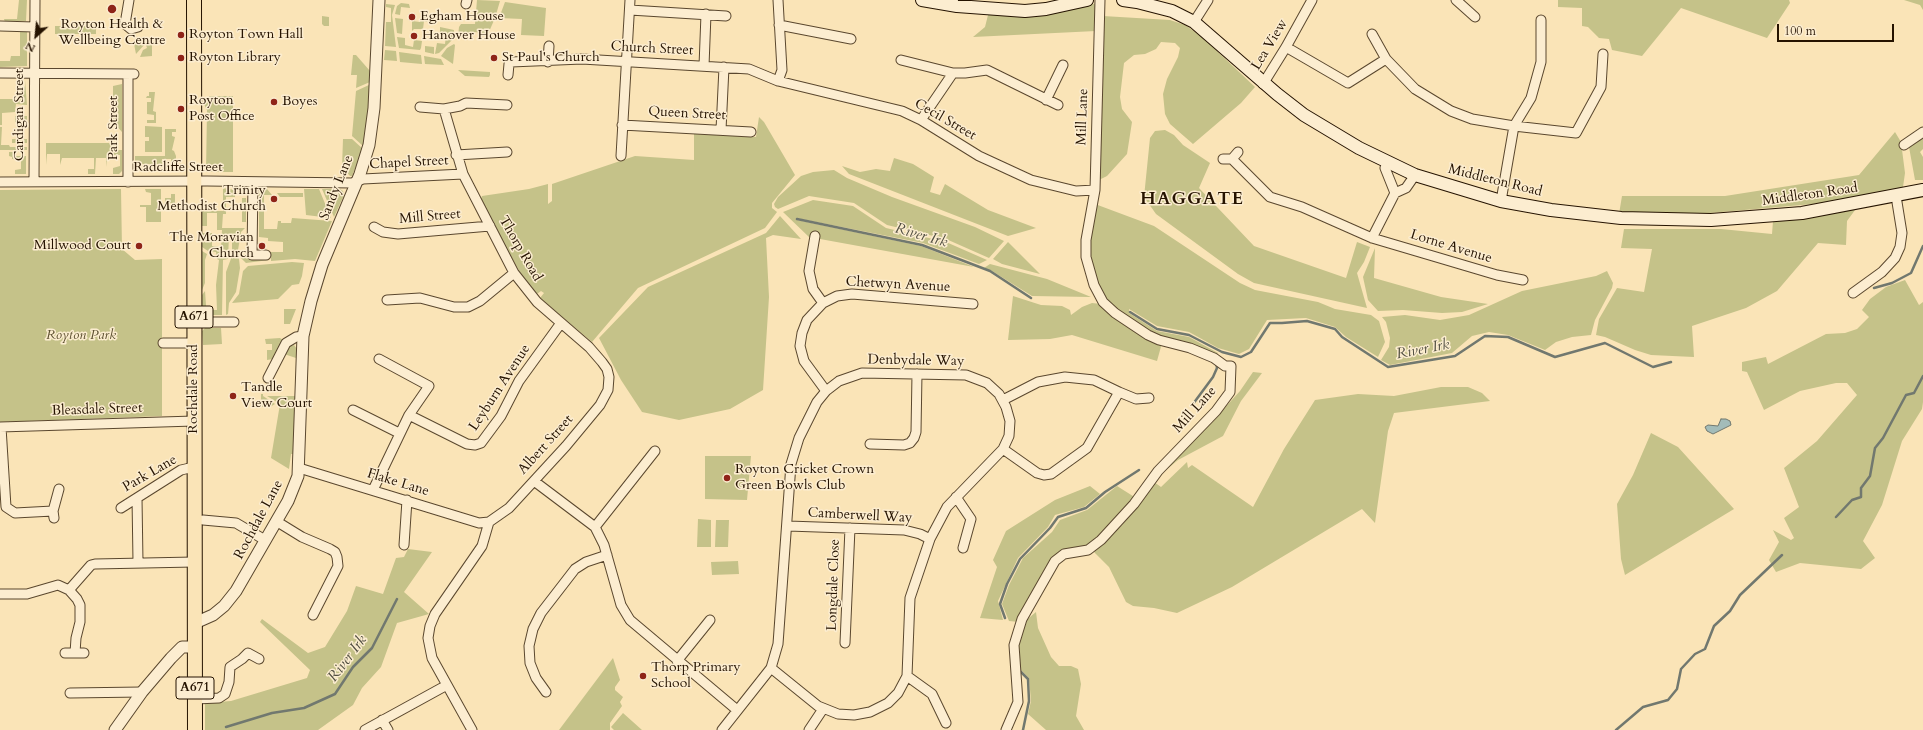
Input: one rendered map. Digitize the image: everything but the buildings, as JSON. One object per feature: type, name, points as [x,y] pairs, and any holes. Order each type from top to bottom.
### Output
[{"type":"main road","name":"Rochdale Road","points":[[194,0],[195,730]]},
{"type":"main road","points":[[925,0],[972,8],[1025,12],[1087,0]]},
{"type":"main road","name":"Middleton Road","points":[[1123,0],[1172,11],[1194,22],[1263,84],[1304,115],[1345,141],[1387,163],[1415,175],[1501,201],[1551,210],[1621,218],[1689,221],[1775,216],[1833,208],[1918,191]]},
{"type":"street","name":"Cardigan Street","points":[[34,182],[35,0]]},
{"type":"street","points":[[129,0],[125,24],[131,29],[138,27]]},
{"type":"street","name":"Sandy Lane","points":[[303,336],[322,265],[365,160],[372,131],[379,0]]},
{"type":"street","points":[[621,156],[630,0]]},
{"type":"street","points":[[778,0],[782,70],[778,81]]},
{"type":"street","name":"Mill Lane","points":[[1006,730],[1018,702],[1014,645],[1022,619],[1055,561],[1064,554],[1088,550],[1101,540],[1134,504],[1158,471],[1216,411],[1230,392],[1230,366],[1225,366],[1214,358],[1190,348],[1159,340],[1148,335],[1115,313],[1103,302],[1094,285],[1086,258],[1086,240],[1095,190],[1100,0]]},
{"type":"street","points":[[1194,22],[1208,0]]},
{"type":"street","name":"Lea View","points":[[1263,84],[1286,47],[1312,0]]},
{"type":"street","points":[[1456,0],[1475,18]]},
{"type":"street","points":[[630,10],[726,16]]},
{"type":"street","points":[[704,66],[706,14]]},
{"type":"street","points":[[1501,201],[1514,126],[1531,98],[1541,62],[1541,20]]},
{"type":"street","points":[[779,25],[851,39]]},
{"type":"street","points":[[0,26],[34,27]]},
{"type":"street","points":[[1372,34],[1386,59],[1415,89],[1451,111],[1472,119],[1514,126],[1576,133],[1601,87],[1603,54]]},
{"type":"street","points":[[548,62],[549,46]]},
{"type":"street","points":[[1286,47],[1348,83],[1386,59]]},
{"type":"street","name":"Church Street","points":[[508,75],[509,64],[511,62],[548,62],[582,59],[749,69],[778,81]]},
{"type":"street","points":[[901,60],[952,73],[987,70],[1058,105]]},
{"type":"street","points":[[1046,100],[1063,65]]},
{"type":"street","points":[[721,130],[724,67]]},
{"type":"street","points":[[0,73],[34,73]]},
{"type":"street","name":"Park Street","points":[[34,73],[131,74],[128,182]]},
{"type":"street","points":[[921,120],[952,73]]},
{"type":"street","name":"Cecil Street","points":[[778,81],[884,105],[921,120],[979,156],[1031,180],[1070,189],[1095,190]]},
{"type":"street","points":[[420,107],[444,109],[460,106],[466,103],[507,105]]},
{"type":"street","name":"Thorp Road","points":[[444,109],[456,155],[463,174],[514,273],[536,302],[590,347],[607,369],[609,378]]},
{"type":"street","name":"Queen Street","points":[[622,125],[751,132]]},
{"type":"street","points":[[1904,145],[1923,132]]},
{"type":"street","points":[[456,155],[507,152]]},
{"type":"street","name":"Lorne Avenue","points":[[1231,157],[1270,197],[1302,208],[1372,238],[1497,275],[1523,280]]},
{"type":"street","points":[[1387,163],[1385,168],[1395,193]]},
{"type":"street","name":"Chapel Street","points":[[356,182],[363,179],[463,174]]},
{"type":"street","points":[[1372,238],[1395,193],[1406,188],[1415,175]]},
{"type":"street","name":"Radcliffe Street","points":[[0,182],[356,182]]},
{"type":"street","points":[[253,182],[252,255],[266,255]]},
{"type":"street","points":[[1853,293],[1882,272],[1895,258],[1900,247],[1902,233],[1896,196]]},
{"type":"street","name":"Mill Street","points":[[374,227],[383,232],[398,234],[490,226]]},
{"type":"street","points":[[815,236],[809,271],[813,289],[823,303]]},
{"type":"street","points":[[387,300],[414,297],[454,307],[468,307],[480,301],[514,273]]},
{"type":"street","name":"Chetwyn Avenue","points":[[826,391],[804,361],[800,346],[802,333],[807,320],[823,303],[837,296],[852,294],[974,304]]},
{"type":"street","points":[[194,322],[234,322]]},
{"type":"street","name":"Leyburn Avenue","points":[[409,415],[467,444],[475,445],[482,443],[501,416],[519,381],[561,323]]},
{"type":"street","points":[[268,378],[286,343],[296,336],[303,336]]},
{"type":"street","name":"Rochdale Lane","points":[[195,623],[213,615],[224,606],[236,591],[293,492],[299,468],[303,336]]},
{"type":"street","points":[[163,343],[194,343]]},
{"type":"street","points":[[374,490],[399,433],[409,415],[429,386],[379,359]]},
{"type":"street","name":"Denbydale Way","points":[[862,374],[917,374],[958,374],[973,376],[994,388],[1003,400],[1009,414],[1010,429],[1007,443],[1003,449],[947,507],[930,539],[910,598],[908,610],[907,676],[902,687],[893,698],[870,712],[846,715],[823,709],[770,668],[778,644],[791,470],[795,451],[814,407],[826,391],[846,378],[862,374]]},
{"type":"street","points":[[870,444],[904,445],[910,443],[914,438],[916,432],[917,374]]},
{"type":"street","points":[[1003,400],[1038,382],[1065,377],[1094,380],[1136,399],[1149,398]]},
{"type":"street","name":"Albert Street","points":[[489,522],[503,514],[566,446],[600,405],[608,390],[609,378]]},
{"type":"street","points":[[1003,449],[1037,473],[1044,475],[1051,474],[1087,448],[1119,392]]},
{"type":"street","points":[[353,410],[399,433]]},
{"type":"street","name":"Bleasdale Street","points":[[0,427],[194,422]]},
{"type":"street","points":[[0,427],[6,507],[15,513],[53,514],[59,489]]},
{"type":"street","points":[[595,527],[655,451]]},
{"type":"street","name":"Park Lane","points":[[120,508],[181,470],[194,467]]},
{"type":"street","name":"Flake Lane","points":[[299,468],[479,523],[489,522]]},
{"type":"street","points":[[534,481],[595,527],[607,555],[620,605],[626,616],[633,624],[737,710]]},
{"type":"street","points":[[956,497],[971,519],[963,548]]},
{"type":"street","points":[[137,498],[138,562]]},
{"type":"street","points":[[404,545],[407,500]]},
{"type":"street","points":[[203,520],[236,523],[266,540]]},
{"type":"street","points":[[276,521],[302,537],[330,549],[335,552],[337,557],[338,566],[313,615]]},
{"type":"street","points":[[472,730],[430,651],[428,638],[430,626],[438,609],[482,546],[489,522]]},
{"type":"street","name":"Camberwell Way","points":[[788,526],[904,530],[920,534],[930,539]]},
{"type":"street","name":"Longdale Close","points":[[845,643],[850,528]]},
{"type":"street","points":[[546,692],[536,678],[530,663],[529,646],[534,625],[541,613],[575,569],[586,562],[607,555]]},
{"type":"street","points":[[69,590],[91,565],[138,562],[194,562]]},
{"type":"street","points":[[0,594],[27,594],[53,586],[62,587],[69,590],[80,605],[80,622],[76,638],[79,653],[65,653]]},
{"type":"street","points":[[677,661],[710,620]]},
{"type":"street","points":[[115,730],[142,692],[171,658],[182,647],[195,647]]},
{"type":"street","points":[[195,699],[219,698],[225,694],[230,667],[248,653],[259,659]]},
{"type":"street","points":[[722,730],[770,668]]},
{"type":"street","points":[[907,676],[932,694],[946,723]]},
{"type":"street","points":[[365,730],[447,685]]},
{"type":"street","points":[[70,693],[142,692]]},
{"type":"street","points":[[809,730],[823,709]]},
{"type":"street","points":[[382,720],[388,730]]},
{"type":"green space","points":[[19,0],[27,0],[26,21],[5,22],[4,19],[17,19]]},
{"type":"green space","points":[[477,0],[500,1],[488,34],[475,32],[468,38],[458,37],[459,27],[461,24],[475,24]]},
{"type":"green space","points":[[1558,0],[1789,0],[1790,3],[1767,38],[1681,8],[1642,56],[1612,50],[1609,39],[1599,38],[1588,27],[1582,26],[1582,8],[1558,7]]},
{"type":"green space","points":[[1904,0],[1923,0],[1923,10],[1920,5]]},
{"type":"green space","points":[[505,2],[546,8],[544,36],[521,35],[522,19],[499,18]]},
{"type":"green space","points":[[401,3],[409,4],[410,8],[401,7],[400,15],[395,14],[397,6]]},
{"type":"green space","points":[[1099,3],[1096,31],[973,37],[985,27],[988,15],[1027,16]]},
{"type":"green space","points":[[386,4],[395,5],[392,15],[396,47],[385,46],[386,22],[391,22],[391,8],[386,7]]},
{"type":"green space","points":[[422,14],[428,14],[427,22],[424,21],[423,29],[414,29],[412,31],[412,21],[420,22]]},
{"type":"green space","points":[[322,16],[329,17],[329,26],[324,26],[322,24]]},
{"type":"green space","points":[[1103,16],[1170,20],[1185,25],[1201,36],[1255,87],[1241,103],[1193,144],[1170,124],[1165,114],[1163,94],[1167,79],[1178,57],[1180,48],[1175,43],[1161,42],[1156,49],[1145,54],[1134,55],[1124,63],[1120,97],[1122,109],[1132,122],[1127,154],[1107,176],[1097,181]]},
{"type":"green space","points":[[395,18],[403,19],[402,34],[397,33]]},
{"type":"green space","points":[[55,26],[96,26],[96,34],[55,34]]},
{"type":"green space","points":[[440,27],[454,30],[453,39],[439,53],[435,54],[437,43],[445,44],[446,35],[440,34]]},
{"type":"green space","points":[[20,31],[27,32],[27,66],[0,67],[0,61],[10,61],[11,56],[20,56]]},
{"type":"green space","points":[[145,37],[144,45],[136,54],[134,44],[138,38]]},
{"type":"green space","points":[[149,37],[152,39],[152,56],[140,57],[143,50],[147,48],[146,45]]},
{"type":"green space","points":[[397,37],[405,38],[405,45],[413,47],[414,40],[422,41],[420,50],[399,48]]},
{"type":"green space","points":[[454,44],[453,64],[441,56],[447,48]]},
{"type":"green space","points":[[425,46],[434,47],[434,54],[425,52]]},
{"type":"green space","points":[[385,50],[396,51],[397,61],[384,60]]},
{"type":"green space","points":[[399,52],[421,55],[422,64],[400,62]]},
{"type":"green space","points":[[353,55],[356,55],[370,71],[370,82],[356,88],[357,75],[351,75]]},
{"type":"green space","points":[[424,56],[441,59],[444,65],[425,64]]},
{"type":"green space","points":[[458,70],[490,72],[490,75],[489,77],[465,76]]},
{"type":"green space","points":[[25,80],[27,105],[16,104],[15,112],[2,113],[2,125],[0,125],[0,99],[21,99],[21,91],[25,86]]},
{"type":"green space","points":[[122,84],[122,132],[113,122],[113,86]]},
{"type":"green space","points":[[369,85],[369,104],[363,146],[352,136],[356,91]]},
{"type":"green space","points":[[149,92],[155,92],[153,111],[156,112],[156,123],[147,123],[147,120],[154,120],[154,115],[147,114],[147,102],[151,102],[151,98],[146,98],[149,96]]},
{"type":"green space","points":[[209,96],[233,96],[233,172],[206,172],[207,110],[204,104],[209,99]]},
{"type":"green space","points":[[15,116],[27,116],[27,122],[15,122]]},
{"type":"green space","points":[[759,117],[764,122],[795,175],[772,203],[772,208],[777,212],[765,228],[638,288],[592,342],[540,298],[544,293],[541,291],[537,294],[521,274],[480,202],[482,196],[529,189],[548,184],[548,204],[552,201],[552,184],[635,156],[694,160],[694,134],[756,137]]},
{"type":"green space","points":[[145,126],[162,127],[162,152],[145,152],[145,141],[149,141],[149,137],[145,137]]},
{"type":"green space","points":[[0,127],[2,127],[1,145],[9,145],[10,147],[27,147],[27,150],[0,150]]},
{"type":"green space","points":[[165,129],[176,129],[176,132],[172,132],[172,136],[175,137],[172,150],[176,156],[176,165],[171,165],[171,159],[162,159],[162,164],[135,164],[135,156],[165,156]]},
{"type":"green space","points":[[1165,130],[1174,135],[1183,145],[1210,163],[1199,188],[1254,246],[1346,278],[1357,242],[1370,247],[1364,262],[1357,273],[1367,308],[1254,283],[1238,274],[1156,214],[1144,197],[1150,138],[1155,131]]},
{"type":"green space","points":[[1895,132],[1901,142],[1905,173],[1903,187],[1836,202],[1710,213],[1619,214],[1622,196],[1725,196],[1859,175]]},
{"type":"green space","points":[[1923,136],[1923,149],[1920,152],[1923,157],[1923,180],[1915,180],[1909,147]]},
{"type":"green space","points":[[12,139],[27,139],[27,143],[12,143]]},
{"type":"green space","points":[[343,139],[352,139],[363,149],[352,176],[350,176],[342,167]]},
{"type":"green space","points":[[46,143],[116,143],[116,150],[122,150],[122,171],[119,174],[113,174],[113,168],[120,166],[120,155],[107,155],[107,167],[106,158],[96,158],[95,174],[88,174],[88,169],[94,169],[94,158],[62,158],[60,165],[60,154],[47,154],[46,165]]},
{"type":"green space","points":[[9,152],[15,152],[15,156],[26,156],[26,174],[15,174],[15,170],[21,169],[21,160],[12,159],[12,157],[9,156]]},
{"type":"green space","points":[[894,158],[913,164],[934,177],[930,192],[940,195],[945,184],[988,210],[1036,228],[1008,236],[849,174],[842,166],[860,172],[876,169],[890,171]]},
{"type":"green space","points":[[834,170],[847,178],[892,197],[975,227],[1004,241],[989,258],[946,239],[887,225],[854,203],[809,196],[778,209],[775,207],[774,204],[778,197],[801,176],[813,172]]},
{"type":"green space","points":[[223,188],[235,190],[235,197],[226,197],[226,214],[223,214],[222,228],[245,228],[241,232],[238,250],[240,268],[236,292],[229,303],[228,314],[226,315],[226,272],[232,256],[232,237],[229,235],[228,259],[223,260],[222,315],[208,315],[208,310],[217,310],[216,285],[219,260],[217,259],[216,252],[208,251],[202,247],[202,233],[212,233],[212,246],[221,247],[222,230],[217,230],[217,213],[207,213],[207,226],[202,226],[202,211],[223,211]]},
{"type":"green space","name":"Royton Park","points":[[121,189],[122,249],[135,260],[162,259],[162,416],[0,422],[0,190]]},
{"type":"green space","points":[[145,189],[161,189],[161,222],[146,222],[146,207],[140,207],[140,205],[151,205],[151,193],[146,192]]},
{"type":"green space","points":[[259,189],[267,189],[272,195],[264,195],[264,229],[277,229],[278,221],[281,221],[281,223],[291,223],[292,218],[332,221],[315,261],[295,259],[271,261],[271,252],[283,252],[283,242],[268,241],[268,238],[259,237]]},
{"type":"green space","points":[[304,189],[319,189],[331,218],[306,215]]},
{"type":"green space","points":[[322,189],[340,189],[343,191],[344,195],[334,217]]},
{"type":"green space","points":[[277,193],[303,193],[303,197],[280,197]]},
{"type":"green space","points":[[171,194],[175,194],[175,203],[165,203],[165,198],[171,198]]},
{"type":"green space","points":[[242,198],[246,198],[246,222],[242,222]]},
{"type":"green space","points":[[813,200],[853,206],[886,228],[946,242],[987,260],[979,264],[923,243],[796,218],[797,220],[921,246],[974,267],[809,237],[783,212]]},
{"type":"green space","points":[[1095,204],[1154,226],[1240,283],[1255,290],[1318,302],[1335,309],[1371,315],[1379,321],[1385,342],[1378,357],[1346,337],[1335,327],[1306,318],[1267,320],[1249,349],[1239,354],[1218,348],[1189,332],[1157,326],[1129,309],[1129,313],[1157,331],[1189,337],[1218,353],[1215,356],[1157,337],[1104,300],[1089,259],[1089,240]]},
{"type":"green space","points":[[1858,206],[1847,221],[1846,245],[1818,243],[1777,291],[1746,308],[1692,326],[1694,357],[1651,355],[1596,335],[1599,319],[1617,288],[1644,292],[1652,249],[1621,248],[1624,229],[1721,229],[1772,234],[1773,221]]},
{"type":"green space","points":[[780,216],[801,239],[773,235],[766,238],[769,297],[763,390],[730,409],[679,420],[642,412],[621,380],[599,338],[648,287],[766,233]]},
{"type":"green space","points":[[1008,242],[1040,274],[1002,264],[993,259]]},
{"type":"green space","points":[[1375,248],[1374,278],[1441,297],[1488,304],[1462,312],[1442,313],[1403,310],[1378,311],[1368,300],[1363,277]]},
{"type":"green space","points":[[202,251],[207,254],[205,260],[205,283],[202,290]]},
{"type":"green space","points":[[243,251],[243,258],[268,258],[269,260],[246,263],[241,258]]},
{"type":"green space","points":[[292,262],[304,263],[299,284],[292,285],[278,299],[232,303],[239,294],[243,271],[248,266]]},
{"type":"green space","points":[[990,264],[1047,279],[1091,297],[1032,296],[992,271],[984,268]]},
{"type":"green space","points":[[1607,271],[1613,283],[1612,288],[1595,320],[1591,335],[1572,337],[1556,342],[1545,350],[1508,335],[1489,332],[1472,336],[1452,353],[1390,365],[1381,360],[1389,347],[1390,338],[1386,322],[1382,317],[1405,315],[1440,320],[1469,315],[1522,291],[1596,276]]},
{"type":"green space","points":[[1905,280],[1919,305],[1923,302],[1923,402],[1922,409],[1902,441],[1882,505],[1863,541],[1875,558],[1861,569],[1800,563],[1776,572],[1769,560],[1779,542],[1773,530],[1791,540],[1794,538],[1784,518],[1799,507],[1784,468],[1817,441],[1857,395],[1847,383],[1836,383],[1800,391],[1764,410],[1747,372],[1742,371],[1742,362],[1766,357],[1768,364],[1826,334],[1845,333],[1857,329],[1869,317],[1862,310],[1870,299],[1886,287]]},
{"type":"green space","points":[[205,291],[206,315],[203,314],[202,310],[202,295]]},
{"type":"green space","points":[[1013,296],[1041,305],[1062,306],[1070,310],[1071,315],[1082,307],[1092,303],[1101,304],[1162,343],[1157,361],[1072,335],[1050,339],[1008,340]]},
{"type":"green space","points":[[284,309],[296,309],[290,324],[284,324]]},
{"type":"green space","points":[[205,328],[221,328],[222,344],[203,345],[202,331]]},
{"type":"green space","points":[[280,338],[283,340],[273,359],[267,360],[267,350],[272,350],[272,344],[266,344],[265,339]]},
{"type":"green space","points":[[294,345],[297,349],[296,358],[284,354],[290,346]]},
{"type":"green space","points":[[1253,372],[1262,373],[1241,401],[1223,436],[1178,460],[1165,471],[1173,459],[1210,424],[1240,391]]},
{"type":"green space","points":[[1441,387],[1468,387],[1482,393],[1490,401],[1394,413],[1388,431],[1375,523],[1362,509],[1232,587],[1177,613],[1154,608],[1133,606],[1126,602],[1109,567],[1094,552],[1095,548],[1122,525],[1154,482],[1161,487],[1187,462],[1188,468],[1192,465],[1253,507],[1284,449],[1315,400],[1358,394],[1394,396]]},
{"type":"green space","points":[[261,394],[275,404],[270,407],[261,407]]},
{"type":"green space","points":[[267,396],[295,396],[293,454],[291,454],[289,469],[271,458],[280,404]]},
{"type":"green space","points":[[1651,433],[1678,447],[1734,509],[1625,575],[1621,559],[1617,504],[1633,475]]},
{"type":"green space","name":"Royton Cricket Crown Green Bowls Club","points":[[705,456],[751,456],[747,500],[705,499]]},
{"type":"green space","points":[[1090,486],[1100,494],[1084,507],[1055,515],[1048,527],[1018,558],[998,601],[1003,620],[980,618],[997,567],[993,560],[1006,531],[1055,500]]},
{"type":"green space","points":[[1117,486],[1136,498],[1091,545],[1066,550],[1019,622],[1009,621],[1002,604],[1009,585],[1023,558],[1052,532],[1060,520],[1087,510]]},
{"type":"green space","points":[[698,519],[711,520],[711,547],[697,547]]},
{"type":"green space","points":[[716,520],[729,520],[728,547],[715,547]]},
{"type":"green space","points":[[408,549],[432,552],[404,592],[429,614],[397,623],[381,667],[362,688],[353,705],[318,730],[205,730],[205,703],[231,701],[307,678],[310,670],[260,622],[262,619],[308,653],[325,647],[347,611],[356,586],[383,594],[396,558],[404,557]]},
{"type":"green space","points":[[738,561],[739,574],[712,575],[711,562]]},
{"type":"green space","points":[[1036,612],[1038,628],[1051,657],[1059,666],[1071,666],[1078,669],[1081,684],[1076,716],[1084,730],[1046,730],[1028,714],[1031,701],[1029,678],[1021,670],[1018,662],[1018,649],[1024,622]]},
{"type":"green space","points":[[613,658],[620,680],[615,687],[615,690],[623,697],[620,702],[622,706],[610,723],[610,730],[559,730]]},
{"type":"green space","points":[[623,713],[642,730],[614,730],[611,727]]},
{"type":"water","points":[[1721,419],[1730,421],[1731,425],[1713,434],[1707,431],[1705,427],[1708,425],[1718,426]]},
{"type":"waterway","name":"River Irk","points":[[797,219],[922,245],[990,271],[1031,298]]},
{"type":"waterway","name":"River Irk","points":[[1874,288],[1892,283],[1911,273],[1923,246]]},
{"type":"waterway","name":"River Irk","points":[[1130,312],[1157,329],[1189,335],[1222,352],[1241,357],[1251,352],[1270,323],[1307,321],[1335,329],[1342,337],[1388,367],[1455,356],[1485,336],[1508,337],[1555,357],[1605,343],[1653,367],[1671,362]]},
{"type":"waterway","points":[[1193,404],[1213,377],[1217,368],[1216,362]]},
{"type":"waterway","points":[[1836,517],[1852,500],[1861,497],[1861,488],[1870,476],[1875,448],[1883,438],[1906,395],[1914,393],[1923,376]]},
{"type":"waterway","points":[[1005,618],[1000,604],[1007,584],[1020,559],[1050,528],[1058,517],[1086,508],[1105,492],[1139,470]]},
{"type":"waterway","points":[[1616,730],[1643,707],[1668,700],[1677,689],[1681,669],[1695,654],[1705,649],[1714,626],[1730,611],[1740,595],[1782,555]]},
{"type":"waterway","name":"River Irk","points":[[226,727],[272,713],[304,708],[335,694],[353,667],[372,648],[397,599]]},
{"type":"waterway","points":[[1020,671],[1028,679],[1029,701],[1023,730]]},
{"type":"place","name":"Royton Health & Wellbeing Centre","points":[[112,9]]},
{"type":"place","name":"Egham House","points":[[412,17]]},
{"type":"place","name":"Royton Town Hall","points":[[181,35]]},
{"type":"place","name":"Hanover House","points":[[414,36]]},
{"type":"place","name":"Royton Library","points":[[181,58]]},
{"type":"place","name":"St Paul's Church","points":[[494,58]]},
{"type":"place","name":"Boyes","points":[[274,102]]},
{"type":"place","name":"Royton Post Office","points":[[181,109]]},
{"type":"place","name":"Trinity Methodist Church","points":[[274,199]]},
{"type":"place","name":"Millwood Court","points":[[139,246]]},
{"type":"place","name":"The Moravian Church","points":[[262,246]]},
{"type":"place","name":"Tandle View Court","points":[[233,396]]},
{"type":"place","name":"Royton Cricket Crown Green Bowls Club","points":[[727,478]]},
{"type":"place","name":"Thorp Primary School","points":[[643,676]]},
{"type":"district","name":"HAGGATE","points":[[1192,200]]}]
